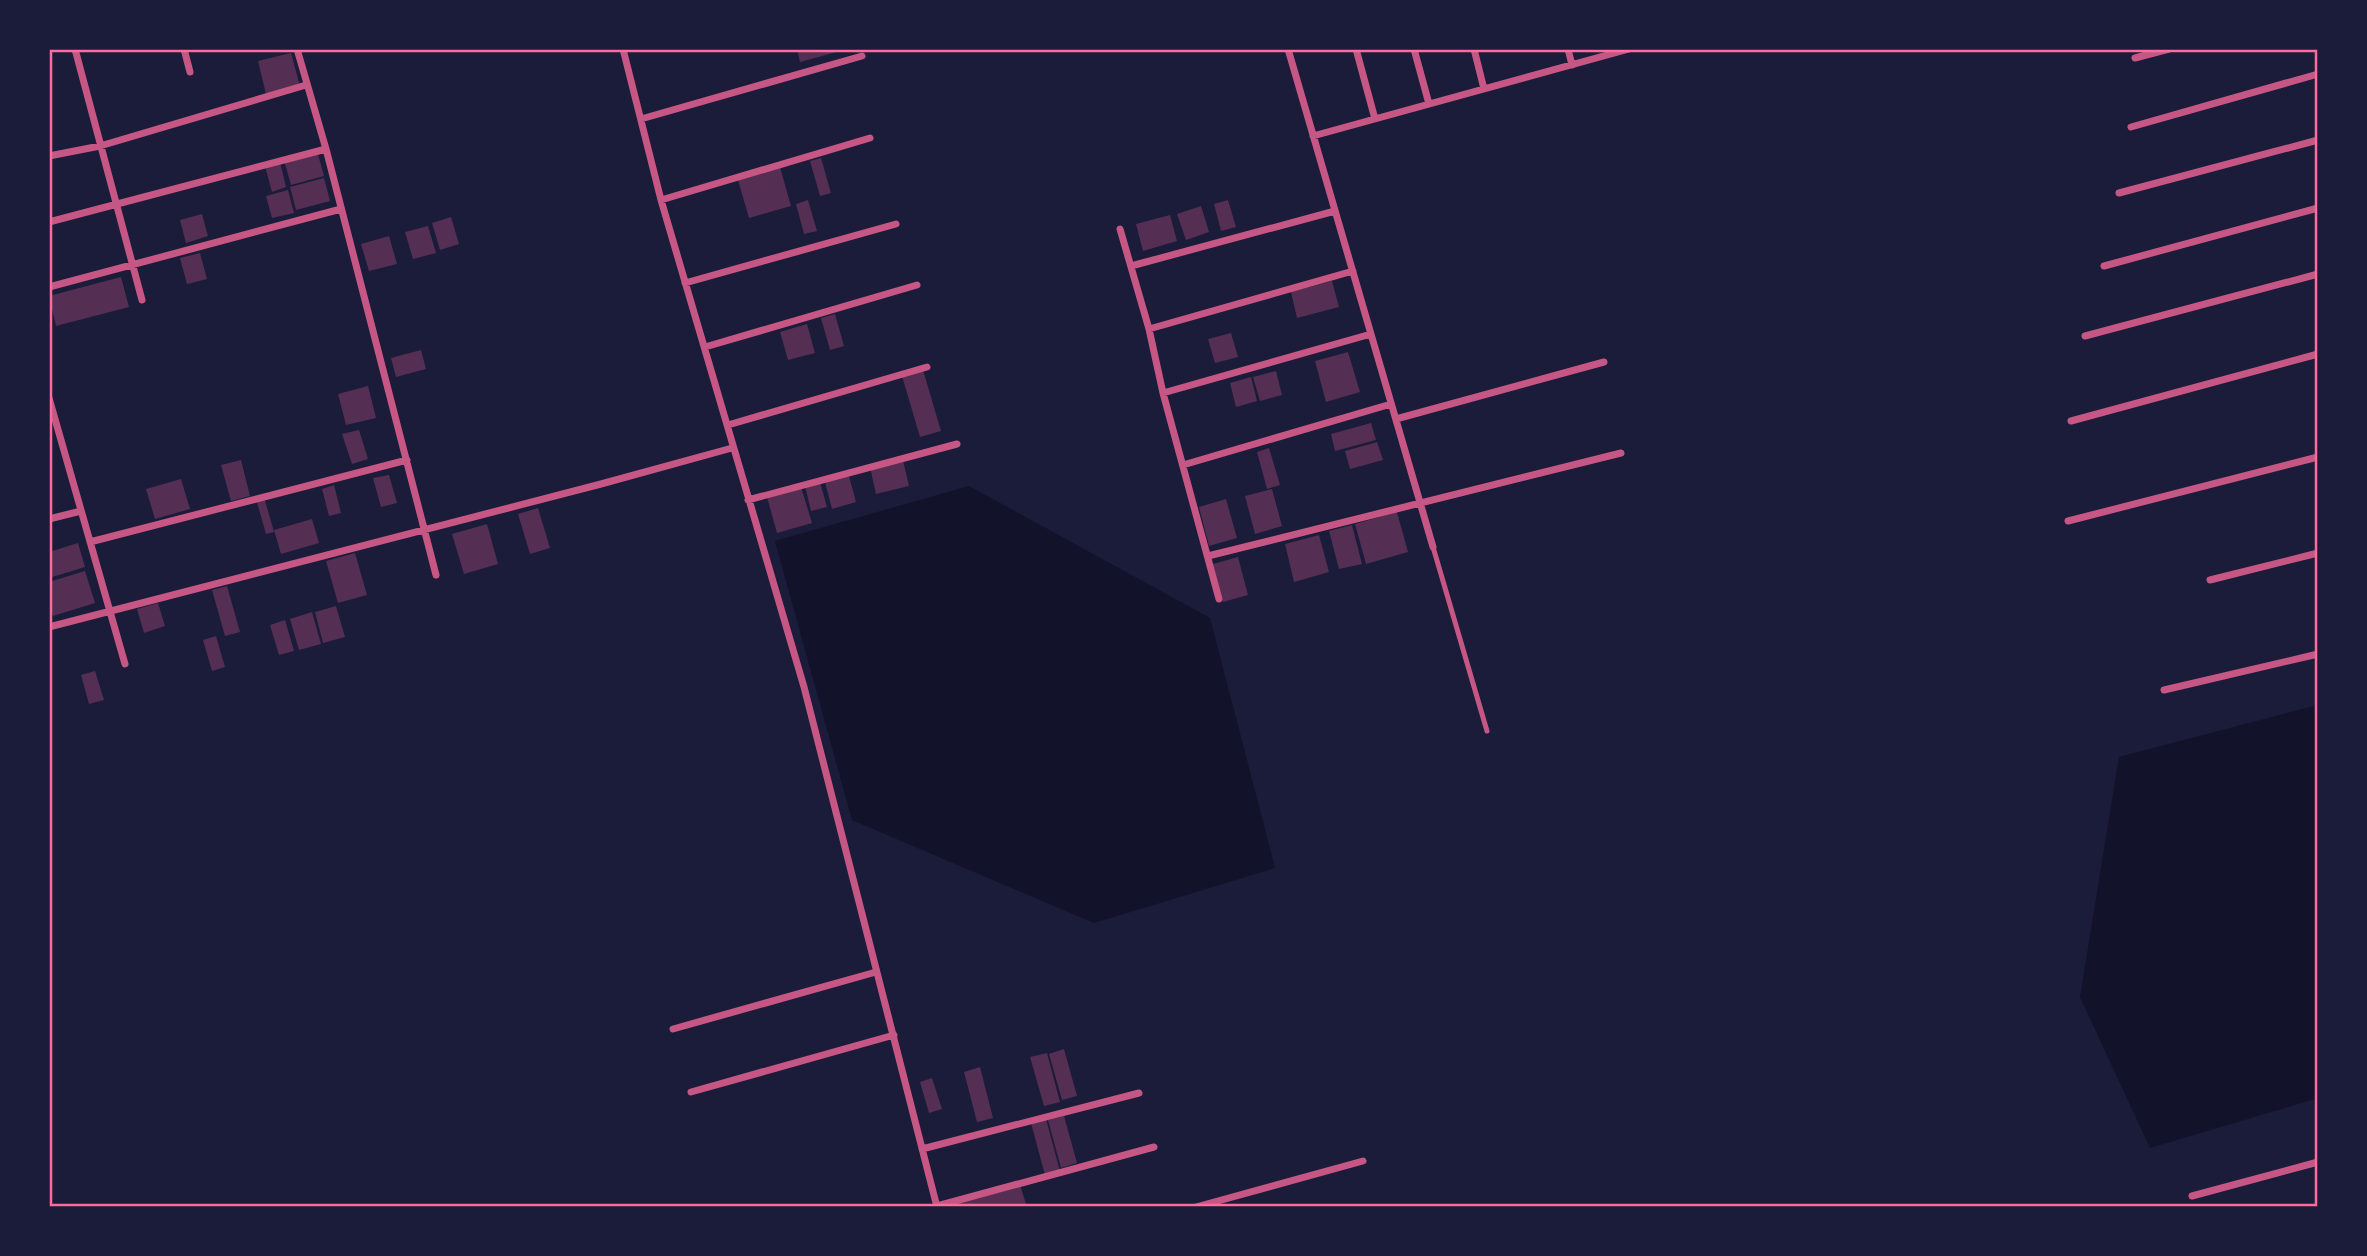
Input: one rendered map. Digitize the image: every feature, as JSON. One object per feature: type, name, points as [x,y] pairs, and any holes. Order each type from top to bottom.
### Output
[{"type":"street","points":[[75,49],[142,300]]},
{"type":"street","points":[[184,49],[190,72]]},
{"type":"street","points":[[297,49],[326,149],[436,575]]},
{"type":"street","points":[[623,49],[661,200],[804,687],[937,1206],[1154,1147]]},
{"type":"street","points":[[1288,49],[1433,547]]},
{"type":"street","points":[[1356,49],[1375,119]]},
{"type":"street","points":[[1414,49],[1429,104]]},
{"type":"street","points":[[1474,49],[1484,89]]},
{"type":"street","points":[[1568,49],[1572,65]]},
{"type":"street","points":[[1313,136],[1629,49]]},
{"type":"street","points":[[2135,58],[2169,49]]},
{"type":"street","points":[[641,119],[862,56]]},
{"type":"street","points":[[2131,127],[2318,74]]},
{"type":"street","points":[[49,156],[100,146],[306,85]]},
{"type":"street","points":[[661,200],[870,138]]},
{"type":"street","points":[[2119,193],[2318,140]]},
{"type":"street","points":[[49,222],[326,149]]},
{"type":"street","points":[[2104,266],[2318,208]]},
{"type":"street","points":[[49,287],[341,209]]},
{"type":"street","points":[[1131,266],[1335,211]]},
{"type":"street","points":[[685,283],[896,224]]},
{"type":"street","points":[[1120,229],[1149,329],[1163,393],[1219,599]]},
{"type":"street","points":[[1149,329],[1353,271]]},
{"type":"street","points":[[2085,336],[2318,274]]},
{"type":"street","points":[[705,347],[916,285]]},
{"type":"street","points":[[1163,393],[1371,334]]},
{"type":"street","points":[[2071,421],[2318,354]]},
{"type":"street","points":[[1396,419],[1604,362]]},
{"type":"street","points":[[728,425],[927,367]]},
{"type":"street","points":[[49,398],[125,664]]},
{"type":"street","points":[[1183,464],[1391,404]]},
{"type":"street","points":[[748,500],[957,444]]},
{"type":"street","points":[[49,627],[733,448]]},
{"type":"street","points":[[1208,556],[1620,453]]},
{"type":"street","points":[[2068,521],[2318,457]]},
{"type":"street","points":[[90,541],[407,460]]},
{"type":"street","points":[[49,519],[81,511]]},
{"type":"street","points":[[2210,580],[2318,553]]},
{"type":"street","points":[[2164,690],[2318,654]]},
{"type":"street","points":[[673,1030],[876,972]]},
{"type":"street","points":[[691,1092],[894,1035]]},
{"type":"street","points":[[922,1149],[1139,1093]]},
{"type":"street","points":[[1196,1207],[1363,1161]]},
{"type":"street","points":[[2192,1196],[2318,1162]]},
{"type":"lane","points":[[1433,547],[1487,731]]},
{"type":"shaded area","points":[[969,486],[1210,618],[1275,868],[1094,923],[852,820],[775,541]]},
{"type":"shaded area","points":[[2318,705],[2318,1098],[2150,1148],[2080,997],[2119,757]]},
{"type":"building","points":[[797,49],[844,49],[844,50],[800,62]]},
{"type":"building","points":[[291,53],[300,86],[266,94],[258,61]]},
{"type":"building","points":[[317,151],[324,176],[291,185],[284,160]]},
{"type":"building","points":[[821,158],[831,193],[820,196],[810,161]]},
{"type":"building","points":[[280,162],[286,187],[272,192],[265,166]]},
{"type":"building","points":[[780,167],[791,206],[749,218],[738,180]]},
{"type":"building","points":[[324,178],[330,201],[296,210],[290,187]]},
{"type":"building","points":[[288,190],[294,213],[272,218],[266,196]]},
{"type":"building","points":[[808,200],[817,231],[804,234],[796,204]]},
{"type":"building","points":[[1228,200],[1236,227],[1221,231],[1214,204]]},
{"type":"building","points":[[1201,206],[1209,232],[1186,240],[1177,214]]},
{"type":"building","points":[[202,214],[208,236],[186,243],[180,220]]},
{"type":"building","points":[[1170,215],[1177,241],[1143,251],[1136,224]]},
{"type":"building","points":[[451,217],[459,244],[440,250],[432,223]]},
{"type":"building","points":[[428,226],[436,253],[413,259],[405,232]]},
{"type":"building","points":[[389,236],[397,264],[369,271],[361,244]]},
{"type":"building","points":[[200,253],[207,279],[187,284],[180,258]]},
{"type":"building","points":[[121,277],[129,307],[56,326],[49,296]]},
{"type":"building","points":[[1332,281],[1339,307],[1297,318],[1291,292]]},
{"type":"building","points":[[835,314],[844,346],[830,350],[821,318]]},
{"type":"building","points":[[807,324],[815,353],[788,360],[780,332]]},
{"type":"building","points":[[1231,333],[1238,357],[1215,363],[1208,339]]},
{"type":"building","points":[[421,350],[426,369],[396,377],[391,358]]},
{"type":"building","points":[[1348,352],[1360,392],[1326,402],[1315,361]]},
{"type":"building","points":[[923,370],[941,431],[920,437],[902,376]]},
{"type":"building","points":[[1276,371],[1282,395],[1260,401],[1253,377]]},
{"type":"building","points":[[1251,377],[1257,401],[1236,407],[1230,383]]},
{"type":"building","points":[[368,386],[376,418],[346,425],[338,394]]},
{"type":"building","points":[[1371,423],[1376,440],[1335,451],[1331,434]]},
{"type":"building","points":[[359,430],[368,459],[352,464],[342,434]]},
{"type":"building","points":[[1377,442],[1383,460],[1350,469],[1345,451]]},
{"type":"building","points":[[1269,448],[1280,485],[1267,489],[1257,452]]},
{"type":"building","points":[[241,460],[250,496],[231,501],[221,465]]},
{"type":"building","points":[[903,460],[909,486],[876,494],[870,467]]},
{"type":"building","points":[[389,475],[397,503],[381,507],[373,478]]},
{"type":"building","points":[[849,476],[856,502],[832,509],[825,482]]},
{"type":"building","points":[[181,479],[190,509],[155,519],[146,489]]},
{"type":"building","points":[[820,482],[827,507],[811,511],[805,486]]},
{"type":"building","points":[[334,485],[341,513],[329,516],[322,489]]},
{"type":"building","points":[[801,487],[812,523],[777,533],[767,497]]},
{"type":"building","points":[[1272,489],[1282,526],[1255,534],[1245,496]]},
{"type":"building","points":[[264,497],[274,532],[266,534],[256,499]]},
{"type":"building","points":[[1226,499],[1237,538],[1209,546],[1199,507]]},
{"type":"building","points":[[538,508],[550,548],[530,554],[518,514]]},
{"type":"building","points":[[1397,512],[1408,552],[1366,564],[1355,524]]},
{"type":"building","points":[[312,519],[319,543],[281,554],[274,530]]},
{"type":"building","points":[[487,524],[498,564],[464,574],[452,534]]},
{"type":"building","points":[[1352,525],[1362,564],[1339,569],[1329,531]]},
{"type":"building","points":[[1319,535],[1329,572],[1294,582],[1285,544]]},
{"type":"building","points":[[78,543],[85,567],[49,578],[49,552]]},
{"type":"building","points":[[355,553],[367,595],[338,603],[326,561]]},
{"type":"building","points":[[1238,557],[1248,595],[1223,602],[1213,564]]},
{"type":"building","points":[[85,571],[95,603],[53,616],[49,602],[49,582]]},
{"type":"building","points":[[227,586],[240,632],[225,636],[212,590]]},
{"type":"building","points":[[158,603],[165,626],[144,633],[137,609]]},
{"type":"building","points":[[336,606],[345,637],[323,643],[315,612]]},
{"type":"building","points":[[312,612],[321,644],[299,650],[290,619]]},
{"type":"building","points":[[285,620],[294,651],[279,655],[270,625]]},
{"type":"building","points":[[216,636],[225,667],[212,671],[203,640]]},
{"type":"building","points":[[95,671],[104,700],[89,704],[81,675]]},
{"type":"building","points":[[1064,1049],[1077,1096],[1062,1100],[1049,1054]]},
{"type":"building","points":[[1047,1053],[1060,1102],[1044,1106],[1030,1057]]},
{"type":"building","points":[[980,1067],[993,1118],[977,1122],[964,1072]]},
{"type":"building","points":[[932,1078],[942,1109],[929,1113],[920,1082]]},
{"type":"building","points":[[1064,1116],[1077,1163],[1061,1168],[1048,1120]]},
{"type":"building","points":[[1046,1119],[1060,1171],[1045,1175],[1031,1123]]},
{"type":"building","points":[[1020,1185],[1027,1207],[959,1207],[957,1202]]}]
